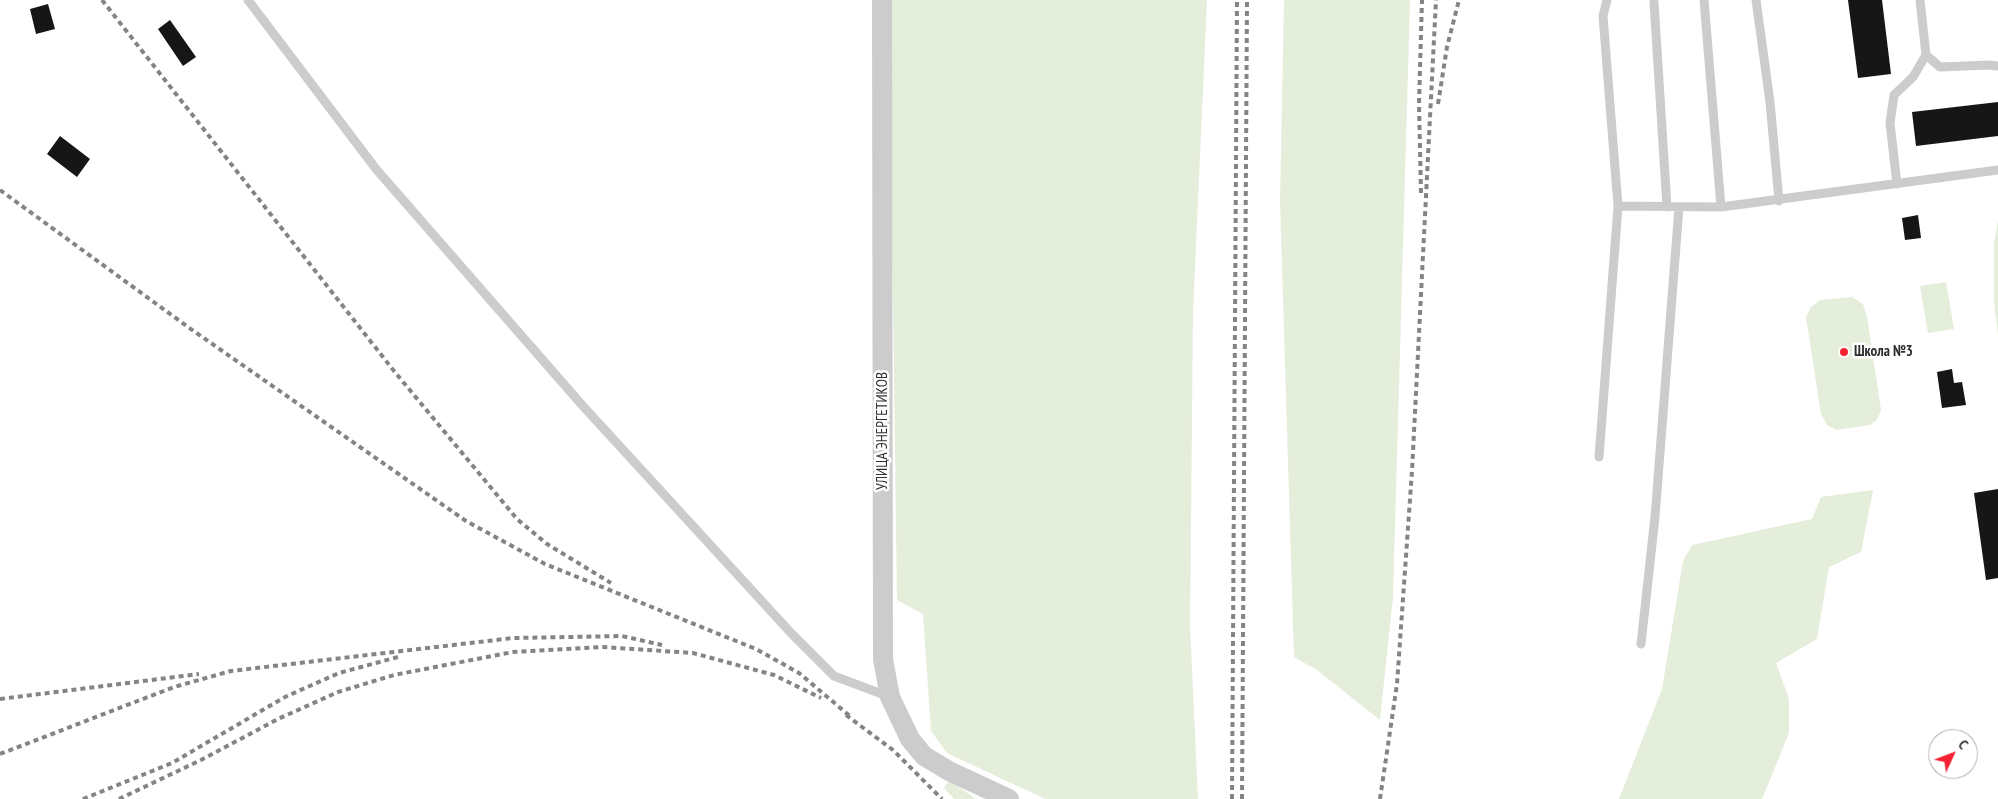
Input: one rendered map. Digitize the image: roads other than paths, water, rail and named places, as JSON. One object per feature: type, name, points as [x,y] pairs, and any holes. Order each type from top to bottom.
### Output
[{"type":"street","name":"УЛИЦА ЭНЕРГЕТИКОВ","points":[[882,0],[883,659],[890,697],[910,740],[924,756],[949,771],[1009,799]]},
{"type":"lane","points":[[248,0],[376,169],[582,405],[791,633],[834,676],[890,697]]},
{"type":"lane","points":[[1599,457],[1618,206],[1603,16],[1607,0]]},
{"type":"lane","points":[[1704,0],[1721,207]]},
{"type":"lane","points":[[1756,0],[1770,102],[1779,201]]},
{"type":"lane","points":[[1897,184],[1890,123],[1894,95],[1913,78],[1926,55],[1920,0]]},
{"type":"lane","points":[[1654,2],[1667,206]]},
{"type":"lane","points":[[1926,55],[1940,67],[1989,64],[1998,66]]},
{"type":"lane","points":[[1618,206],[1721,207],[1779,201],[1998,170]]},
{"type":"lane","points":[[1641,644],[1655,517],[1679,207]]},
{"type":"railway","points":[[102,0],[394,371],[517,519],[547,544],[611,583]]},
{"type":"railway","points":[[1232,799],[1237,0]]},
{"type":"railway","points":[[1242,799],[1247,0]]},
{"type":"railway","points":[[1421,193],[1419,104],[1422,0]]},
{"type":"railway","points":[[1380,799],[1397,684],[1412,471],[1436,0]]},
{"type":"railway","points":[[1438,104],[1447,47],[1459,0]]},
{"type":"railway","points":[[0,190],[188,327],[466,521],[545,564],[756,649],[799,673],[851,717]]},
{"type":"railway","points":[[0,754],[174,687],[231,671],[513,638],[622,636],[662,645]]},
{"type":"railway","points":[[119,799],[201,760],[278,719],[338,692],[394,675],[513,652],[603,647],[693,653],[774,675],[821,698]]},
{"type":"railway","points":[[83,799],[172,763],[285,697],[339,673],[398,657]]},
{"type":"railway","points":[[0,699],[199,674]]},
{"type":"railway","points":[[846,715],[893,750],[942,799]]},
{"type":"place","name":"Школа №3","points":[[1844,352]]}]
